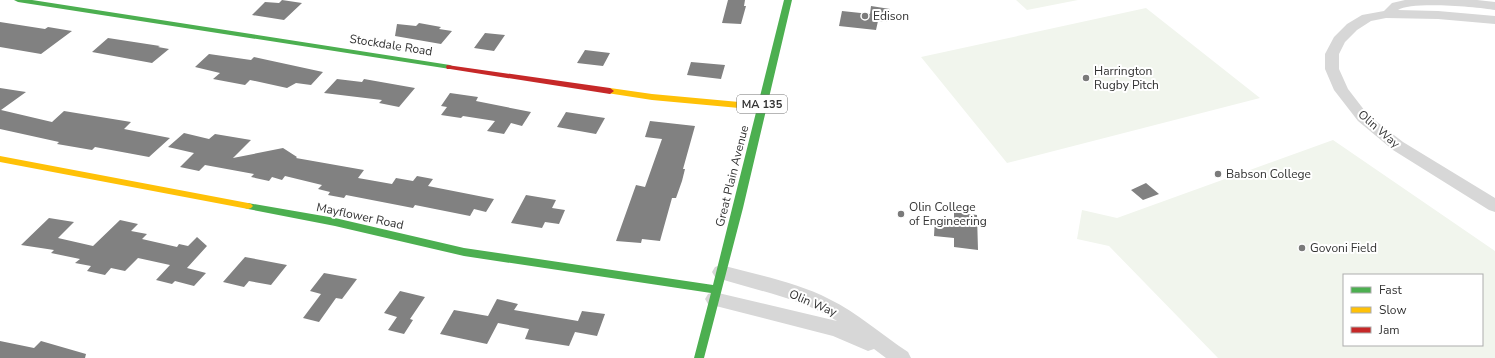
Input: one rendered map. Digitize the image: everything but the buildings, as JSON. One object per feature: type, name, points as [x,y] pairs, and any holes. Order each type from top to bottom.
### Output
[{"type":"street","name":"Stockdale Road","points":[[18,0],[560,84],[652,97],[761,107]]},
{"type":"street","name":"Great Plain Avenue","points":[[699,358],[788,0]]},
{"type":"street","name":"Olin Way","points":[[1386,14],[1397,6],[1424,2],[1495,6]]},
{"type":"street","name":"Olin Way","points":[[1495,20],[1438,15],[1386,14],[1367,18],[1352,27],[1339,40],[1332,54],[1332,69],[1341,90],[1363,118],[1398,146],[1495,206]]},
{"type":"street","name":"Mayflower Road","points":[[0,159],[335,222],[464,252],[715,295]]},
{"type":"street","name":"Olin Way","points":[[721,272],[800,295],[834,310],[898,356]]},
{"type":"street","name":"Olin Way","points":[[715,295],[836,329],[898,356]]},
{"type":"shaded area","points":[[1016,0],[1078,0],[1027,10]]},
{"type":"shaded area","name":"Harrington Rugby Pitch","points":[[1146,8],[1260,98],[1007,163],[921,57]]},
{"type":"shaded area","name":"Govoni Field","points":[[1333,140],[1495,251],[1495,358],[1218,358],[1109,246],[1077,239],[1082,210],[1117,218]]},
{"type":"traffic: fast","points":[[18,0],[450,67]]},
{"type":"traffic: fast","points":[[699,358],[738,208],[788,0]]},
{"type":"traffic: fast","points":[[248,206],[335,222],[464,252],[716,290]]},
{"type":"traffic: slow","points":[[610,91],[652,97],[761,107]]},
{"type":"traffic: slow","points":[[0,159],[248,206]]},
{"type":"traffic: jam","points":[[450,67],[610,91]]},
{"type":"place","name":"Edison","points":[[865,16]]},
{"type":"place","name":"Harrington Rugby Pitch","points":[[1086,78]]},
{"type":"place","name":"Babson College","points":[[1218,174]]},
{"type":"place","name":"Olin College of Engineering","points":[[901,214]]},
{"type":"place","name":"Govoni Field","points":[[1302,248]]}]
